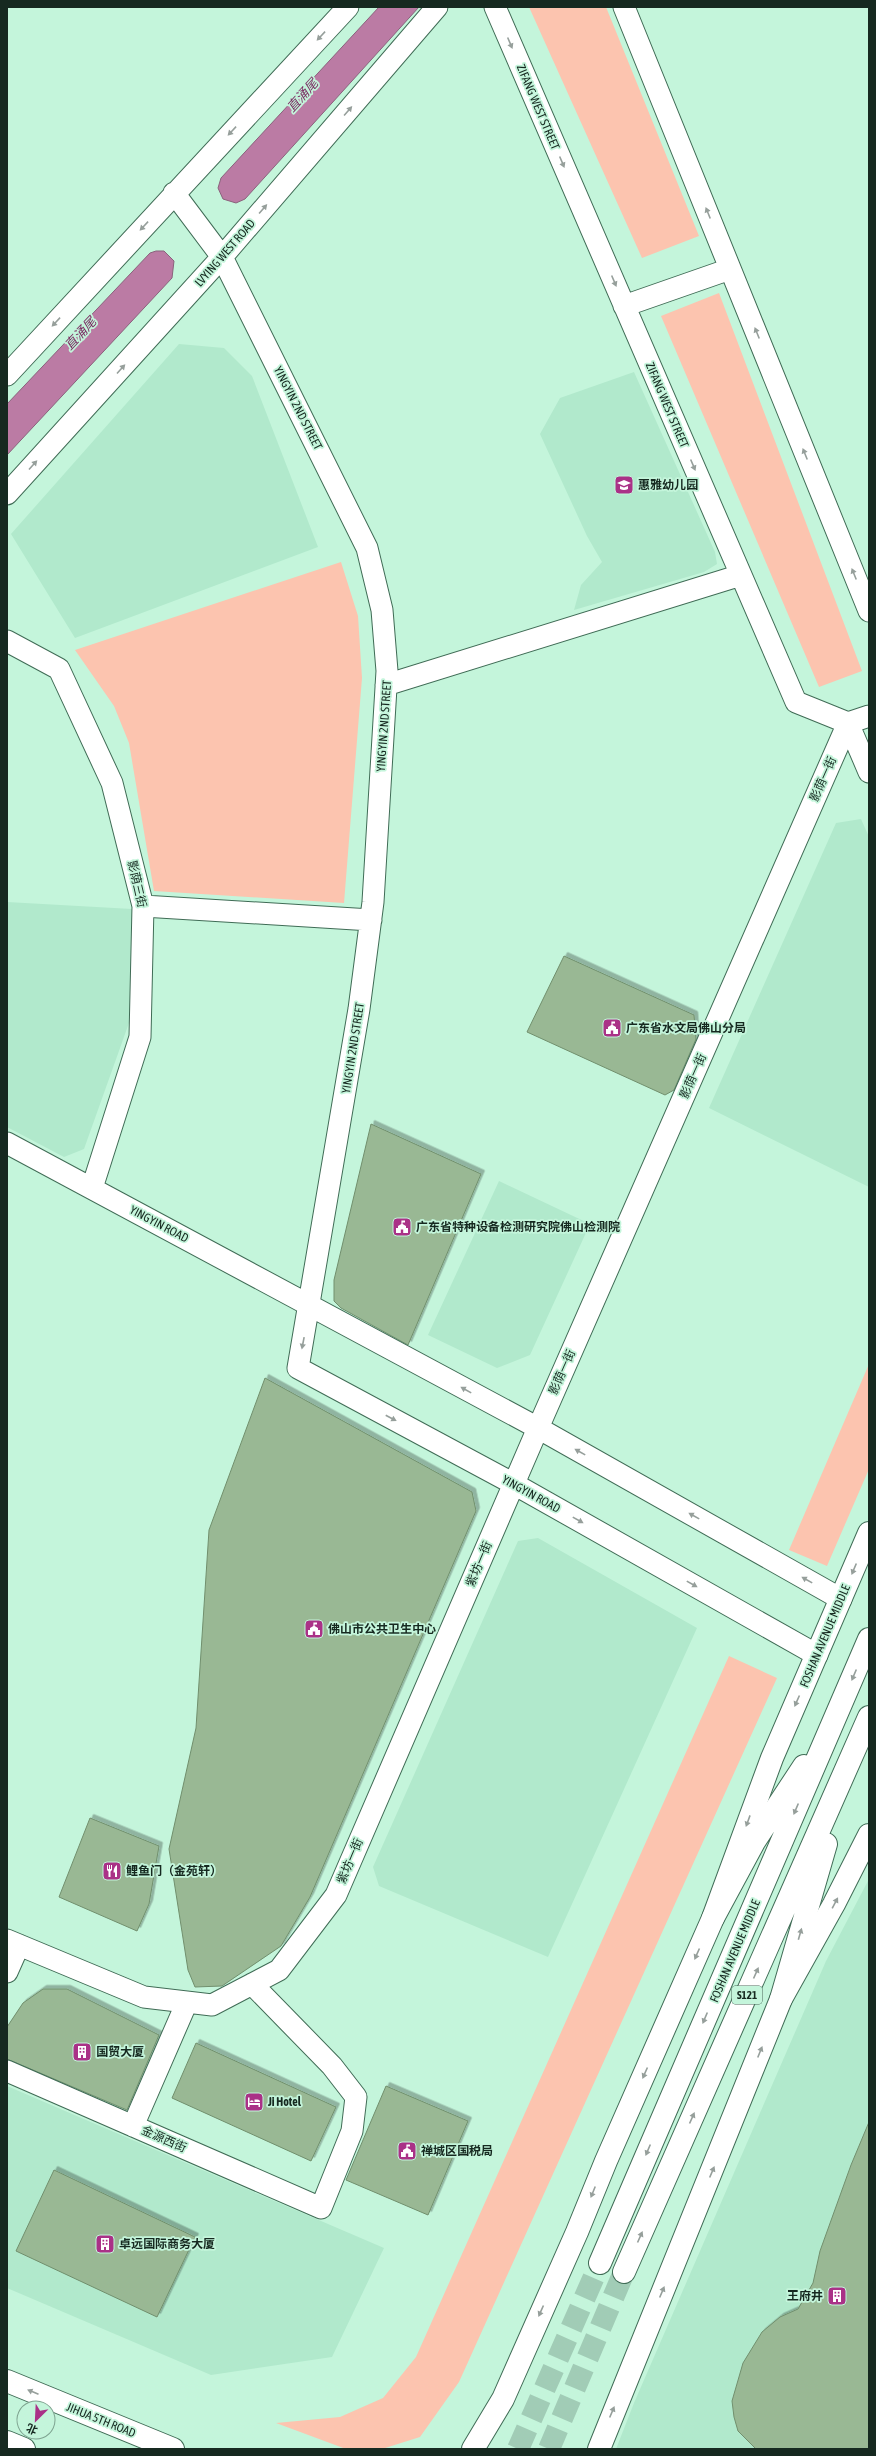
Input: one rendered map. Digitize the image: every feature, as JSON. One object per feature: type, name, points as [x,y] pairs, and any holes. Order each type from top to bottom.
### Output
[{"type":"main road","name":"FOSHAN AVENUE MIDDLE","points":[[713,1918],[772,1758],[869,1533]]},
{"type":"main road","name":"FOSHAN AVENUE MIDDLE","points":[[600,2263],[869,1639]]},
{"type":"main road","name":"S121","points":[[624,2272],[869,1717]]},
{"type":"main road","points":[[477,2446],[503,2399],[713,1918],[754,1842],[834,1722]]},
{"type":"main road","points":[[599,2449],[781,1999],[820,1864],[860,1737]]},
{"type":"main road","points":[[781,1999],[834,1904],[869,1835]]},
{"type":"main road","name":"JIHUA 5TH ROAD","points":[[7,2381],[174,2449]]},
{"type":"main road","points":[[7,2442],[24,2449]]},
{"type":"street","points":[[7,375],[174,193],[348,7]]},
{"type":"street","name":"LVYING WEST ROAD","points":[[7,494],[222,257],[437,7]]},
{"type":"street","name":"ZIFANG WEST STREET","points":[[495,7],[796,702],[848,723]]},
{"type":"street","points":[[624,7],[869,610]]},
{"type":"street","name":"YINGYIN 2ND STREET","points":[[174,193],[222,257],[368,548],[382,610],[386,684],[370,920],[358,1016],[311,1305]]},
{"type":"street","points":[[624,306],[730,269]]},
{"type":"street","points":[[386,684],[741,575]]},
{"type":"street","name":"影荫三街","points":[[7,641],[60,669],[112,783],[144,906],[140,1037],[92,1188]]},
{"type":"street","points":[[869,716],[848,723],[869,772]]},
{"type":"street","name":"影荫一街","points":[[514,1484],[848,723]]},
{"type":"street","points":[[144,906],[370,920]]},
{"type":"street","name":"YINGYIN ROAD","points":[[7,1143],[538,1428],[841,1599]]},
{"type":"street","name":"YINGYIN ROAD","points":[[311,1305],[298,1368],[514,1484],[817,1655]]},
{"type":"street","name":"紫坊一街","points":[[13,1942],[144,1997],[212,2005],[279,1970],[336,1895],[514,1484]]},
{"type":"street","points":[[7,1972],[13,1942]]},
{"type":"street","name":"金源西街","points":[[7,2071],[321,2208],[352,2131],[356,2097],[332,2066],[252,1984]]},
{"type":"street","points":[[133,2126],[187,2002]]},
{"type":"shaded area","points":[[529,7],[606,7],[699,236],[642,258]]},
{"type":"shaded area","points":[[719,293],[862,671],[819,687],[661,316]]},
{"type":"shaded area","points":[[179,344],[224,348],[252,376],[318,547],[75,638],[11,534]]},
{"type":"shaded area","name":"惠雅幼儿园","points":[[634,372],[715,552],[717,564],[704,572],[574,610],[581,585],[602,562],[587,536],[540,434],[560,398]]},
{"type":"shaded area","points":[[341,562],[358,616],[362,678],[344,903],[154,891],[129,743],[114,706],[75,650]]},
{"type":"shaded area","points":[[861,819],[869,837],[869,1187],[709,1108],[836,823]]},
{"type":"shaded area","points":[[7,902],[132,909],[130,1020],[84,1149],[64,1157],[7,1127]]},
{"type":"shaded area","points":[[499,1181],[590,1224],[530,1355],[497,1368],[428,1335]]},
{"type":"shaded area","points":[[869,1364],[869,1469],[827,1566],[789,1550]]},
{"type":"shaded area","points":[[538,1538],[697,1628],[548,1957],[379,1886],[373,1867],[518,1541]]},
{"type":"shaded area","points":[[729,1656],[777,1678],[459,2382],[420,2437],[382,2449],[346,2449],[276,2423],[340,2417],[383,2398],[416,2357]]},
{"type":"shaded area","points":[[869,1879],[869,2449],[616,2449],[634,2403],[826,1961]]},
{"type":"shaded area","points":[[7,2086],[384,2248],[332,2357],[211,2375],[7,2288]]},
{"type":"water","name":"直涌尾","points":[[379,7],[419,7],[245,199],[236,203],[223,199],[218,188],[221,178]]},
{"type":"water","name":"直涌尾","points":[[164,251],[174,261],[172,278],[7,455],[7,404],[150,253]]},
{"type":"building","name":"广东省水文局佛山分局","points":[[564,956],[694,1015],[696,1039],[674,1090],[665,1095],[527,1032]]},
{"type":"building","name":"广东省特种设备检测研究院佛山检测院","points":[[371,1124],[481,1174],[408,1345],[341,1308],[334,1301],[334,1280]]},
{"type":"building","name":"佛山市公共卫生中心","points":[[265,1378],[472,1492],[476,1511],[310,1897],[281,1946],[222,1986],[195,1987],[188,1970],[169,1849],[196,1728],[209,1530]]},
{"type":"building","name":"鲤鱼门（金苑轩）","points":[[90,1818],[159,1846],[149,1904],[137,1931],[59,1897]]},
{"type":"building","name":"国贸大厦","points":[[43,1989],[67,1989],[159,2035],[127,2110],[7,2059],[7,2027],[23,2003]]},
{"type":"building","name":"Ji Hotel","points":[[196,2043],[336,2107],[311,2161],[172,2098]]},
{"type":"building","name":"禅城区国税局","points":[[386,2086],[468,2121],[428,2215],[346,2180]]},
{"type":"building","name":"王府井","points":[[869,2122],[869,2449],[756,2449],[738,2431],[734,2417],[732,2401],[743,2363],[762,2332],[780,2317],[798,2309],[813,2283],[820,2251],[851,2165]]},
{"type":"building","name":"卓远国际商务大厦","points":[[54,2170],[195,2237],[157,2317],[16,2251]]},
{"type":"tunnel","points":[[518,2449],[600,2263]]},
{"type":"tunnel","points":[[549,2449],[624,2272]]},
{"type":"place","name":"惠雅幼儿园","points":[[624,485]]},
{"type":"place","name":"广东省水文局佛山分局","points":[[612,1028]]},
{"type":"place","name":"广东省特种设备检测研究院佛山检测院","points":[[402,1227]]},
{"type":"place","name":"佛山市公共卫生中心","points":[[314,1629]]},
{"type":"place","name":"鲤鱼门（金苑轩）","points":[[112,1871]]},
{"type":"place","name":"国贸大厦","points":[[82,2052]]},
{"type":"place","name":"Ji Hotel","points":[[254,2102]]},
{"type":"place","name":"禅城区国税局","points":[[407,2151]]},
{"type":"place","name":"卓远国际商务大厦","points":[[105,2244]]},
{"type":"place","name":"王府井","points":[[837,2296]]}]
